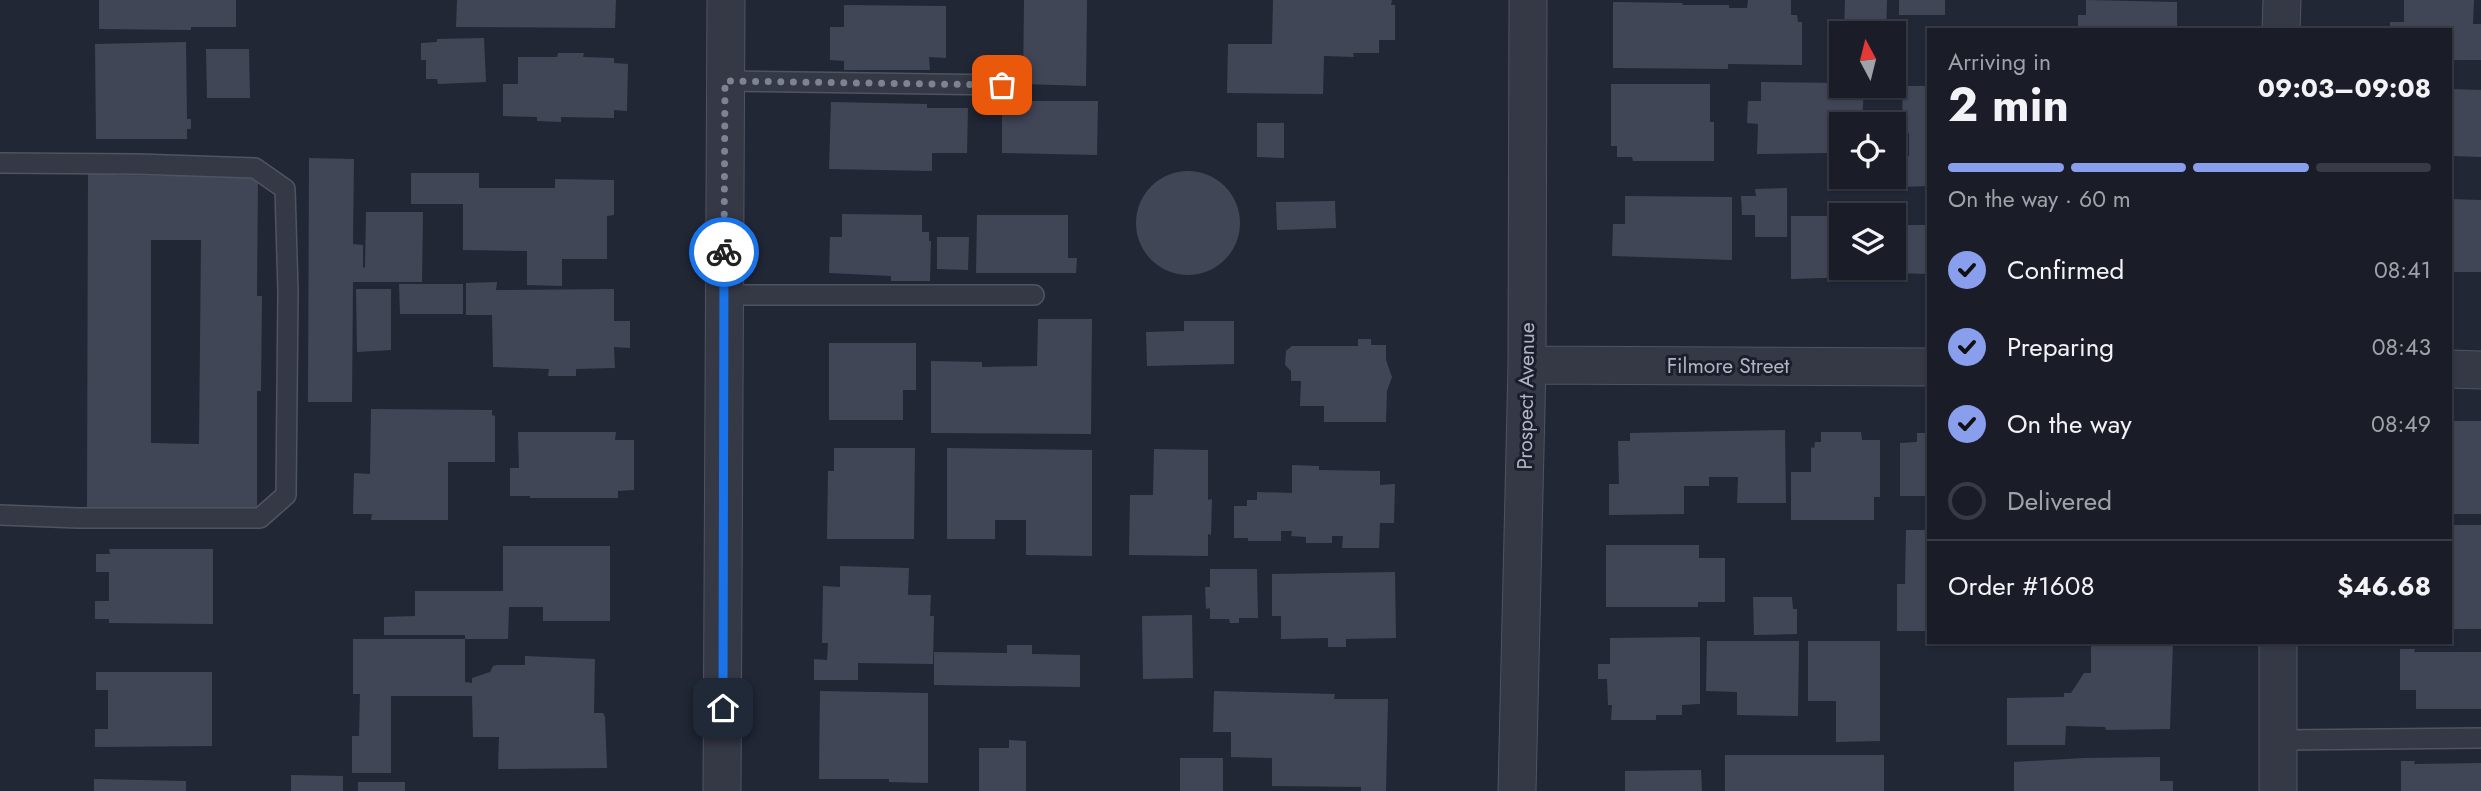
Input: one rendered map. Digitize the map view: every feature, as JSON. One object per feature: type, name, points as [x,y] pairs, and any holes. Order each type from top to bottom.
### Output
[{"type":"street","points":[[722,791],[726,0]]},
{"type":"street","name":"Prospect Avenue","points":[[1517,791],[1527,365],[1528,0]]},
{"type":"street","points":[[2281,28],[2282,0]]},
{"type":"street","name":"Filmore Street","points":[[1527,365],[1927,367]]},
{"type":"street","points":[[2452,369],[2481,370]]},
{"type":"street","points":[[2278,644],[2278,791]]},
{"type":"lane","points":[[725,81],[1002,85]]},
{"type":"lane","points":[[0,163],[255,168],[285,189],[288,291],[286,495],[260,518],[78,519],[0,515]]},
{"type":"lane","points":[[724,295],[1034,295]]},
{"type":"lane","points":[[2278,740],[2481,738]]},
{"type":"building","points":[[99,0],[236,0],[236,27],[191,27],[191,30],[99,29]]},
{"type":"building","points":[[457,0],[616,0],[615,28],[456,27]]},
{"type":"building","points":[[1024,0],[1087,0],[1086,86],[1023,84]]},
{"type":"building","points":[[1273,0],[1392,0],[1391,5],[1395,5],[1395,40],[1379,40],[1379,53],[1353,53],[1354,57],[1324,56],[1323,94],[1227,93],[1228,44],[1272,44]]},
{"type":"building","points":[[1748,0],[1791,0],[1791,15],[1797,15],[1798,22],[1802,22],[1802,65],[1728,64],[1728,69],[1613,68],[1613,2],[1729,5],[1729,8],[1747,8]]},
{"type":"building","points":[[1845,0],[1887,0],[1886,21],[1844,21]]},
{"type":"building","points":[[1899,0],[1945,0],[1945,15],[1899,15]]},
{"type":"building","points":[[2086,0],[2177,2],[2177,28],[2078,28],[2078,15],[2086,15]]},
{"type":"building","points":[[2404,0],[2474,0],[2473,24],[2481,24],[2481,60],[2452,60],[2452,28],[2390,28],[2390,22],[2404,22]]},
{"type":"building","points":[[844,5],[946,6],[946,58],[929,57],[930,70],[844,70],[844,61],[830,60],[830,27],[844,27]]},
{"type":"building","points":[[484,38],[486,82],[438,84],[437,79],[426,79],[426,60],[421,60],[421,43],[437,42],[437,39]]},
{"type":"building","points":[[186,42],[187,119],[191,119],[187,139],[96,139],[95,44]]},
{"type":"building","points":[[206,49],[249,49],[250,98],[207,98]]},
{"type":"building","points":[[558,53],[584,53],[583,57],[614,58],[614,63],[628,64],[627,111],[614,110],[614,118],[561,117],[561,122],[537,121],[537,117],[503,116],[503,84],[518,84],[518,57],[557,57]]},
{"type":"building","points":[[1761,82],[1829,83],[1829,98],[1863,98],[1863,112],[1829,112],[1827,153],[1757,154],[1758,124],[1747,123],[1748,101],[1761,101]]},
{"type":"building","points":[[1611,84],[1710,84],[1714,161],[1633,161],[1632,157],[1617,157],[1617,146],[1611,146]]},
{"type":"building","points":[[1906,86],[1927,86],[1927,186],[1906,187],[1909,133],[1906,132],[1906,112],[1903,112],[1902,98],[1906,98]]},
{"type":"building","points":[[2452,89],[2481,90],[2481,157],[2452,156]]},
{"type":"building","points":[[1002,101],[1098,101],[1097,155],[1002,153]]},
{"type":"building","points":[[831,102],[927,104],[927,108],[968,108],[967,153],[932,153],[932,171],[829,169]]},
{"type":"building","points":[[1257,123],[1284,123],[1284,158],[1257,157]]},
{"type":"building","points":[[309,158],[354,159],[353,244],[363,245],[363,268],[366,212],[423,212],[422,282],[353,282],[352,402],[308,402]]},
{"type":"building","points":[[88,171],[116,171],[116,175],[258,176],[257,296],[262,296],[261,391],[257,391],[257,509],[87,510]],"holes":[[[151,240],[201,240],[199,444],[151,443]]]},
{"type":"building","points":[[1188,171],[1208,175],[1225,186],[1236,203],[1240,223],[1236,243],[1225,260],[1208,271],[1188,275],[1168,271],[1151,260],[1140,243],[1136,223],[1140,203],[1151,186],[1168,175]]},
{"type":"building","points":[[411,173],[479,173],[479,188],[555,188],[555,179],[614,180],[614,215],[607,216],[607,259],[562,259],[562,286],[527,285],[527,251],[463,250],[463,204],[411,204]]},
{"type":"building","points":[[1787,188],[1787,237],[1755,237],[1755,215],[1742,215],[1741,196],[1756,196],[1755,189]]},
{"type":"building","points":[[1625,196],[1732,197],[1732,260],[1612,256],[1613,224],[1625,224]]},
{"type":"building","points":[[2452,199],[2481,200],[2481,272],[2452,272]]},
{"type":"building","points":[[1335,201],[1336,228],[1277,230],[1276,202]]},
{"type":"building","points":[[1906,209],[1908,225],[1927,225],[1927,274],[1906,273]]},
{"type":"building","points":[[842,214],[922,215],[922,232],[929,232],[931,241],[930,281],[891,281],[891,276],[829,273],[830,237],[842,237]]},
{"type":"building","points":[[977,215],[1068,215],[1068,258],[1077,258],[1076,273],[976,273]]},
{"type":"building","points":[[1791,216],[1829,216],[1829,278],[1791,279]]},
{"type":"building","points":[[937,237],[969,237],[968,270],[937,269]]},
{"type":"building","points":[[497,282],[496,290],[614,289],[614,321],[630,321],[630,348],[614,347],[615,368],[576,369],[576,376],[548,376],[549,369],[493,367],[492,315],[466,315],[466,283]]},
{"type":"building","points":[[399,284],[463,284],[463,314],[400,314]]},
{"type":"building","points":[[356,289],[391,289],[391,350],[357,352]]},
{"type":"building","points":[[1038,319],[1092,319],[1091,434],[931,433],[931,361],[982,362],[982,367],[1037,366]]},
{"type":"building","points":[[1184,321],[1234,321],[1234,364],[1147,366],[1146,332],[1184,331]]},
{"type":"building","points":[[1358,339],[1371,339],[1371,345],[1386,345],[1386,360],[1392,377],[1387,391],[1386,422],[1324,422],[1324,406],[1300,406],[1301,381],[1291,381],[1291,371],[1285,365],[1286,351],[1292,346],[1358,346]]},
{"type":"building","points":[[829,343],[916,343],[916,390],[903,390],[903,420],[829,420]]},
{"type":"building","points":[[371,409],[492,410],[492,415],[495,416],[495,462],[448,462],[448,520],[371,520],[372,514],[353,514],[354,473],[370,474]]},
{"type":"building","points":[[2452,421],[2481,421],[2481,514],[2452,514]]},
{"type":"building","points":[[1785,430],[1786,503],[1737,503],[1738,477],[1709,477],[1709,486],[1684,486],[1684,514],[1609,515],[1609,484],[1619,484],[1618,441],[1630,441],[1630,433]]},
{"type":"building","points":[[518,432],[616,432],[615,440],[634,440],[634,490],[618,491],[618,498],[510,496],[510,468],[519,468]]},
{"type":"building","points":[[1821,432],[1861,432],[1862,440],[1880,440],[1880,497],[1874,497],[1874,520],[1791,520],[1791,472],[1811,472],[1811,447],[1814,448],[1815,442],[1821,442]]},
{"type":"building","points":[[1917,433],[1927,433],[1927,496],[1900,496],[1900,443],[1917,442]]},
{"type":"building","points":[[834,448],[915,448],[914,539],[827,539],[828,471],[834,471]]},
{"type":"building","points":[[947,448],[1092,450],[1092,556],[1026,555],[1026,520],[995,520],[995,539],[947,539]]},
{"type":"building","points":[[1154,449],[1208,450],[1208,500],[1212,499],[1208,556],[1129,555],[1130,495],[1153,495]]},
{"type":"building","points":[[1292,465],[1319,466],[1319,470],[1380,471],[1380,485],[1395,484],[1394,523],[1380,523],[1379,548],[1342,548],[1343,536],[1332,536],[1332,543],[1306,543],[1306,537],[1291,536],[1292,531],[1281,531],[1281,541],[1248,541],[1248,538],[1234,538],[1234,506],[1247,506],[1247,500],[1257,500],[1257,492],[1292,493]]},
{"type":"building","points":[[2452,525],[2481,525],[2481,629],[2452,629]]},
{"type":"building","points":[[1906,530],[1927,530],[1927,631],[1897,631],[1897,584],[1905,584]]},
{"type":"building","points":[[1606,545],[1699,545],[1699,558],[1725,558],[1725,602],[1698,602],[1698,607],[1606,607]]},
{"type":"building","points":[[503,546],[610,546],[610,621],[543,621],[543,607],[509,607],[508,639],[465,639],[465,635],[384,635],[384,617],[415,616],[415,591],[503,591]]},
{"type":"building","points":[[109,549],[213,549],[213,624],[109,623],[109,619],[95,619],[95,601],[109,601],[109,572],[96,572],[96,554],[110,554]]},
{"type":"building","points":[[840,566],[909,568],[908,595],[931,595],[930,616],[934,616],[933,664],[858,663],[858,680],[814,680],[814,659],[827,660],[828,643],[822,643],[823,586],[840,587]]},
{"type":"building","points":[[1210,569],[1257,569],[1258,618],[1239,618],[1239,623],[1230,623],[1229,619],[1210,619],[1210,608],[1206,609],[1205,587],[1210,587]]},
{"type":"building","points":[[1395,572],[1396,638],[1346,639],[1346,647],[1328,647],[1328,638],[1281,639],[1281,616],[1272,616],[1272,574]]},
{"type":"building","points":[[1753,597],[1792,597],[1793,609],[1797,609],[1797,634],[1754,635]]},
{"type":"building","points":[[1192,615],[1193,678],[1143,679],[1142,616]]},
{"type":"building","points":[[1700,637],[1700,704],[1682,705],[1682,715],[1656,715],[1656,720],[1611,720],[1612,705],[1608,705],[1607,679],[1598,679],[1598,664],[1610,664],[1610,638]]},
{"type":"building","points":[[353,639],[465,639],[465,682],[472,683],[472,678],[490,672],[493,666],[525,665],[525,656],[595,659],[594,713],[603,713],[605,717],[607,768],[498,769],[499,737],[473,737],[472,696],[391,696],[391,773],[352,773],[352,736],[359,736],[360,694],[353,694]]},
{"type":"building","points":[[1707,641],[1799,641],[1798,716],[1737,715],[1737,692],[1706,691]]},
{"type":"building","points":[[1808,641],[1880,641],[1880,741],[1836,742],[1836,701],[1808,701]]},
{"type":"building","points":[[2091,644],[2173,644],[2170,729],[2106,730],[2105,727],[2066,726],[2065,745],[2007,745],[2007,698],[2064,697],[2064,693],[2071,693],[2084,673],[2091,673]]},
{"type":"building","points":[[1007,645],[1032,645],[1032,654],[1080,655],[1080,687],[934,685],[934,652],[1007,653]]},
{"type":"building","points":[[2400,649],[2415,649],[2414,652],[2481,652],[2481,709],[2416,709],[2416,690],[2400,690]]},
{"type":"building","points":[[96,672],[212,672],[212,746],[95,747],[95,729],[108,729],[108,690],[96,690]]},
{"type":"building","points":[[820,691],[928,693],[928,783],[889,782],[889,779],[819,779]]},
{"type":"building","points":[[1214,691],[1335,694],[1334,699],[1388,699],[1386,791],[1361,791],[1361,787],[1272,786],[1272,758],[1231,757],[1231,732],[1213,732]]},
{"type":"building","points":[[1009,740],[1026,741],[1026,791],[979,791],[979,748],[1009,748]]},
{"type":"building","points":[[1725,755],[1884,755],[1884,791],[1725,791]]},
{"type":"building","points":[[2160,757],[2160,781],[2173,781],[2173,791],[2014,791],[2014,762]]},
{"type":"building","points":[[1180,758],[1223,758],[1223,791],[1180,791]]},
{"type":"building","points":[[2401,761],[2415,761],[2414,764],[2481,763],[2481,791],[2401,791]]},
{"type":"building","points":[[1701,770],[1702,791],[1625,791],[1625,771]]},
{"type":"building","points":[[291,775],[343,776],[343,791],[291,791]]},
{"type":"building","points":[[94,779],[186,781],[186,791],[94,791]]},
{"type":"building","points":[[358,782],[405,782],[405,791],[358,791]]},
{"type":"way so far","points":[[724,252],[725,81],[1002,85]]},
{"type":"route","points":[[723,708],[724,252]]}]
